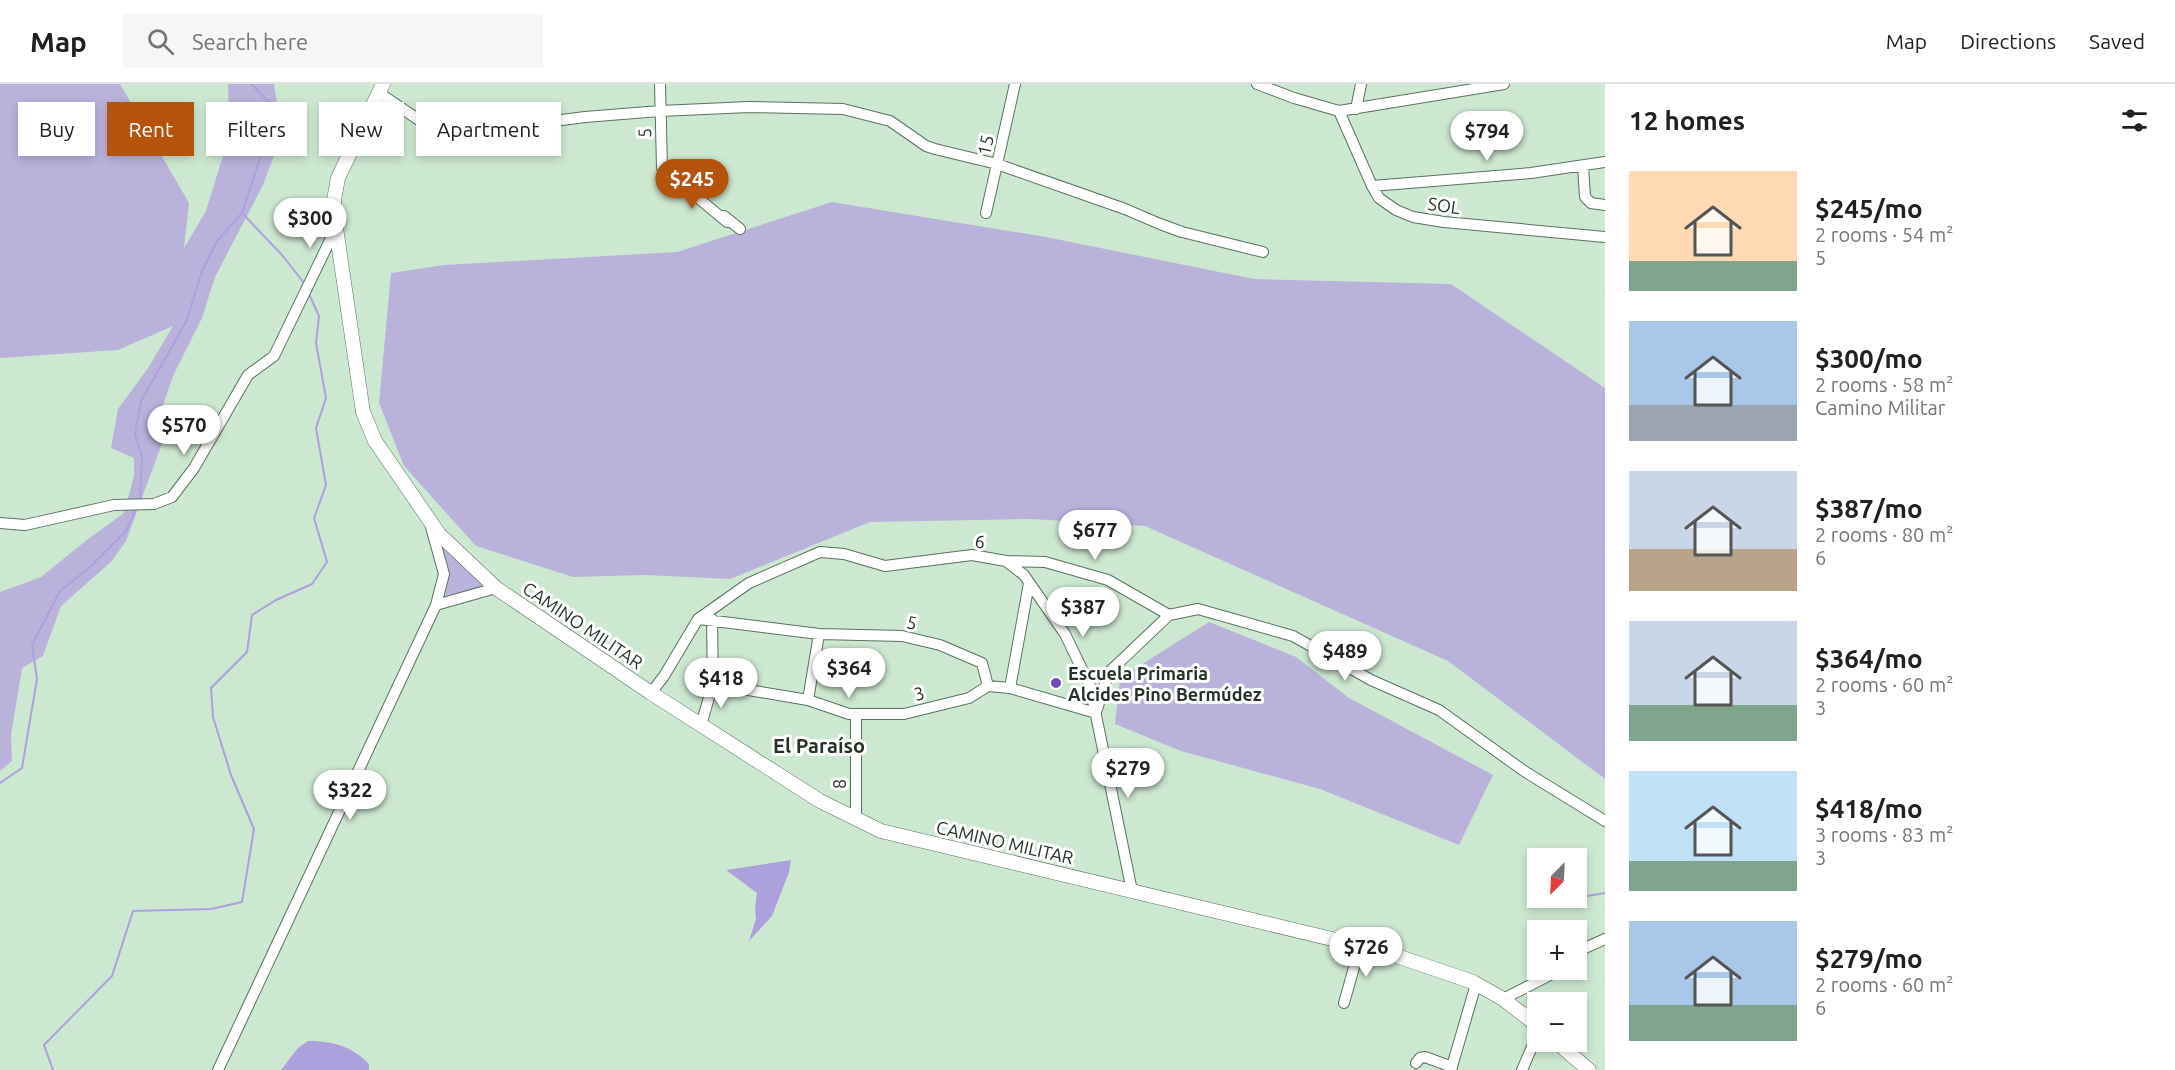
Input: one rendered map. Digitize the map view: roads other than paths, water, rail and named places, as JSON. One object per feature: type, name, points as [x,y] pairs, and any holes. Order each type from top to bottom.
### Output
[{"type":"main road","name":"CAMINO MILITAR","points":[[381,89],[338,178],[334,200],[336,228],[363,412],[375,441],[430,523],[496,588],[651,693],[820,801],[881,831],[1382,951],[1476,984],[1503,999],[1527,1018]]},
{"type":"main road","points":[[1568,1052],[1589,1070]]},
{"type":"street","name":"5","points":[[660,84],[662,168]]},
{"type":"street","name":"15","points":[[986,213],[1015,84]]},
{"type":"street","points":[[1257,84],[1339,111],[1504,84]]},
{"type":"street","points":[[1356,109],[1361,84]]},
{"type":"street","points":[[381,89],[419,120],[457,137],[487,137],[554,121],[660,111],[749,107],[851,111],[890,121],[926,146],[998,164],[1125,208],[1160,224],[1263,252]]},
{"type":"street","name":"SOL","points":[[1339,111],[1372,186],[1379,198],[1396,210],[1413,217],[1466,224],[1605,237]]},
{"type":"street","points":[[1372,186],[1532,173],[1605,162]]},
{"type":"street","points":[[1583,166],[1585,197],[1591,203],[1605,205]]},
{"type":"street","points":[[662,168],[727,222]]},
{"type":"street","points":[[662,168],[741,229]]},
{"type":"street","points":[[0,524],[25,525],[114,505],[154,504],[172,497],[194,468],[248,375],[274,356],[336,228]]},
{"type":"street","points":[[218,1070],[436,605],[444,573],[430,523]]},
{"type":"street","name":"6","points":[[651,693],[664,676],[698,619],[749,583],[820,552],[844,554],[885,566],[972,555],[1006,561],[1024,576],[1065,634],[1090,686],[1132,891]]},
{"type":"street","points":[[1006,561],[1045,562],[1108,580],[1169,615]]},
{"type":"street","points":[[1010,688],[1029,583]]},
{"type":"street","points":[[436,605],[496,588]]},
{"type":"street","points":[[988,686],[1010,688],[1096,713],[1109,672],[1169,615],[1198,609],[1293,636],[1371,680],[1439,710],[1524,771],[1605,821]]},
{"type":"street","name":"5","points":[[698,619],[819,634],[902,636],[940,645],[982,663],[988,686]]},
{"type":"street","points":[[700,725],[713,684],[712,619]]},
{"type":"street","points":[[808,700],[819,634]]},
{"type":"street","name":"3","points":[[713,684],[808,700],[849,714],[904,714],[969,698],[988,686]]},
{"type":"street","name":"8","points":[[856,714],[856,818]]},
{"type":"street","points":[[1587,947],[1605,939]]},
{"type":"street","points":[[1344,1003],[1360,946]]},
{"type":"street","points":[[1503,999],[1540,980]]},
{"type":"street","points":[[1416,1063],[1420,1058],[1425,1057],[1452,1069],[1476,984]]},
{"type":"street","points":[[1522,1070],[1530,1052]]},
{"type":"waterway","points":[[140,502],[142,457],[135,434],[141,401],[186,322],[202,271],[217,241],[242,213],[268,134],[270,103],[251,84]]},
{"type":"waterway","points":[[242,213],[282,255],[304,283]]},
{"type":"waterway","points":[[53,1070],[44,1045],[112,976],[133,911],[211,909],[242,902],[254,829],[231,775],[213,717],[211,688],[247,652],[252,615],[276,600],[312,584],[327,562],[314,518],[326,485],[316,428],[326,398],[316,343],[319,316],[309,294]]},
{"type":"waterway","points":[[0,783],[22,768],[37,679],[32,645],[60,591],[90,567],[126,531],[137,507]]},
{"type":"waterway","points":[[1587,896],[1605,893]]},
{"type":"place","name":"Escuela Primaria Alcides Pino Bermúdez","points":[[1056,683]]},
{"type":"district","name":"El Paraíso","points":[[819,745]]}]
